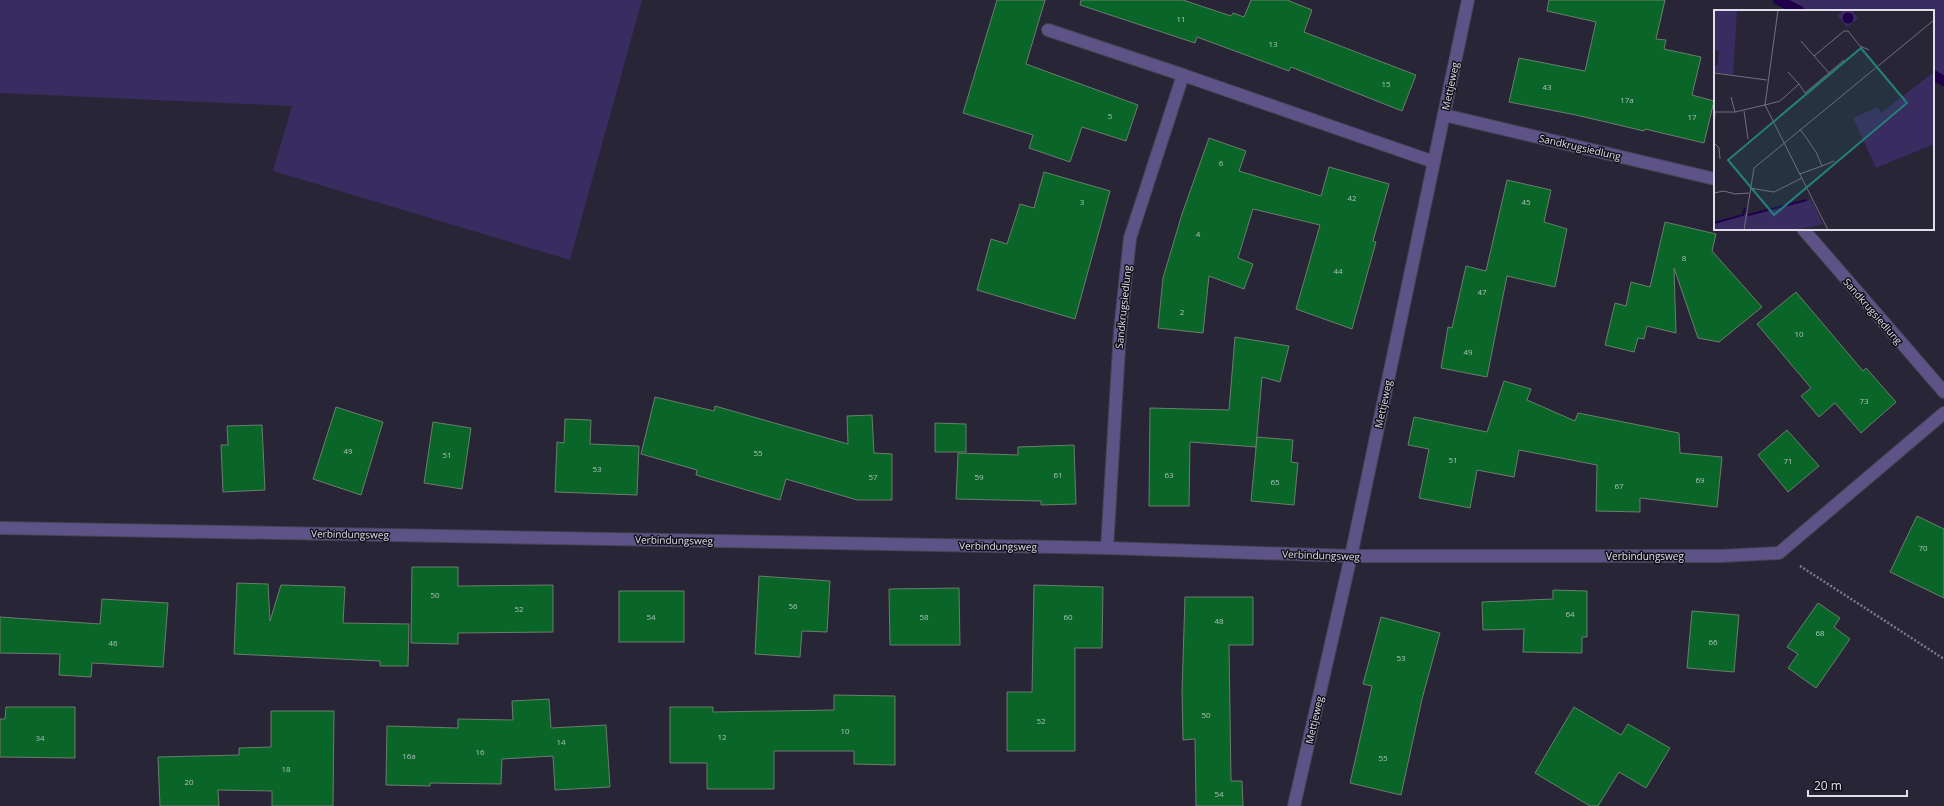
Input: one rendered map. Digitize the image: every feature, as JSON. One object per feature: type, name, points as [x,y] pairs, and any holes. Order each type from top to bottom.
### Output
[{"type":"street","name":"Mettjeweg","points":[[1294,806],[1352,556],[1468,0]]},
{"type":"street","points":[[1048,30],[1434,162]]},
{"type":"street","name":"Sandkrugsiedlung","points":[[1107,548],[1120,331],[1130,238],[1183,75]]},
{"type":"street","name":"Sandkrugsiedlung","points":[[1444,115],[1714,179]]},
{"type":"street","name":"Sandkrugsiedlung","points":[[1804,230],[1944,392]]},
{"type":"street","points":[[1779,553],[1944,414]]},
{"type":"street","name":"Verbindungsweg","points":[[0,528],[1107,548],[1352,556],[1720,556],[1779,553]]},
{"type":"path","points":[[1779,553],[1944,659]]},
{"type":"shaded area","points":[[0,0],[642,0],[570,260],[273,171],[292,106],[0,93]]},
{"type":"shaded area","points":[[1784,0],[1944,0],[1944,77],[1934,72],[1934,10],[1805,10]]},
{"type":"building","points":[[997,0],[1045,0],[1026,64],[1138,105],[1126,141],[1082,127],[1070,162],[1029,148],[1033,135],[963,113]]},
{"type":"building","points":[[1081,0],[1183,0],[1231,16],[1233,13],[1244,17],[1251,0],[1287,0],[1312,10],[1304,32],[1416,75],[1402,111],[1291,67],[1289,71],[1197,37],[1195,43],[1080,5]]},
{"type":"building","points":[[1549,0],[1665,0],[1656,39],[1666,40],[1664,49],[1701,57],[1692,95],[1714,101],[1704,143],[1645,129],[1644,131],[1576,115],[1509,102],[1519,58],[1585,71],[1596,22],[1547,11]]},
{"type":"building","points":[[1209,138],[1246,151],[1239,171],[1321,196],[1329,167],[1389,184],[1373,241],[1376,242],[1352,329],[1296,309],[1320,225],[1253,209],[1238,258],[1253,264],[1244,289],[1209,276],[1203,333],[1158,328],[1163,278],[1182,214]]},
{"type":"building","points":[[1044,172],[1110,191],[1075,319],[977,290],[991,239],[1007,244],[1020,204],[1034,208]]},
{"type":"building","points":[[1507,180],[1551,190],[1544,222],[1567,229],[1555,287],[1507,276],[1487,377],[1441,368],[1448,327],[1452,328],[1466,266],[1486,271]]},
{"type":"building","points":[[1665,222],[1716,234],[1712,251],[1762,307],[1719,342],[1698,338],[1674,268],[1676,333],[1647,326],[1644,339],[1638,338],[1634,352],[1605,345],[1615,303],[1626,306],[1631,282],[1650,287]]},
{"type":"building","points":[[1796,292],[1863,371],[1866,368],[1896,402],[1861,433],[1835,403],[1819,417],[1801,396],[1811,388],[1757,324]]},
{"type":"building","points":[[1235,337],[1289,346],[1280,382],[1262,377],[1256,447],[1190,442],[1189,506],[1149,506],[1150,408],[1229,410]]},
{"type":"building","points":[[1504,381],[1531,389],[1527,400],[1575,421],[1578,413],[1679,433],[1680,453],[1722,457],[1717,507],[1640,498],[1640,512],[1596,511],[1597,465],[1519,450],[1514,477],[1477,470],[1470,508],[1419,498],[1429,449],[1408,445],[1414,417],[1487,432]]},
{"type":"building","points":[[655,397],[714,411],[715,406],[848,444],[847,416],[872,415],[874,453],[892,454],[892,500],[857,500],[786,479],[780,500],[696,475],[697,470],[641,454]]},
{"type":"building","points":[[336,407],[383,422],[361,495],[313,479]]},
{"type":"building","points":[[565,419],[591,420],[590,444],[639,446],[637,495],[555,492],[557,442],[564,443]]},
{"type":"building","points":[[433,422],[471,428],[462,489],[424,483]]},
{"type":"building","points":[[935,423],[966,424],[966,452],[935,452]]},
{"type":"building","points":[[262,425],[265,490],[223,492],[221,445],[228,445],[227,426]]},
{"type":"building","points":[[1787,430],[1819,466],[1788,492],[1758,455]]},
{"type":"building","points":[[1257,437],[1293,440],[1291,462],[1298,463],[1294,505],[1251,501]]},
{"type":"building","points":[[1074,445],[1076,504],[1041,505],[1041,501],[956,499],[958,453],[1018,455],[1018,447]]},
{"type":"building","points":[[1917,516],[1944,529],[1944,598],[1890,572]]},
{"type":"building","points":[[412,567],[458,567],[458,586],[553,585],[553,632],[458,633],[458,644],[411,643]]},
{"type":"building","points":[[759,576],[830,581],[827,632],[802,631],[800,657],[755,654]]},
{"type":"building","points":[[237,583],[268,584],[270,621],[281,585],[345,587],[343,623],[409,624],[408,666],[380,666],[380,661],[234,654]]},
{"type":"building","points":[[1034,585],[1103,587],[1102,648],[1075,648],[1075,751],[1007,751],[1007,692],[1032,692]]},
{"type":"building","points":[[959,588],[960,645],[890,645],[889,589]]},
{"type":"building","points":[[1553,590],[1587,591],[1587,637],[1582,637],[1582,653],[1523,652],[1524,629],[1483,630],[1482,602],[1553,599]]},
{"type":"building","points":[[619,591],[684,591],[684,642],[619,642]]},
{"type":"building","points":[[1185,597],[1253,597],[1253,645],[1229,645],[1231,781],[1242,781],[1243,806],[1196,806],[1195,739],[1183,740],[1182,691]]},
{"type":"building","points":[[102,599],[168,603],[163,667],[92,663],[91,677],[59,675],[60,654],[0,653],[0,617],[100,624]]},
{"type":"building","points":[[1818,603],[1840,618],[1834,627],[1850,639],[1816,688],[1788,668],[1798,654],[1787,647]]},
{"type":"building","points":[[1692,611],[1739,615],[1734,672],[1687,668]]},
{"type":"building","points":[[1381,617],[1440,633],[1422,699],[1401,795],[1350,783],[1372,686],[1363,684]]},
{"type":"building","points":[[834,695],[895,696],[895,765],[854,764],[854,751],[774,751],[774,789],[707,789],[707,763],[670,763],[670,707],[713,707],[713,712],[834,710]]},
{"type":"building","points":[[549,699],[551,728],[606,725],[610,787],[555,790],[553,756],[502,759],[501,784],[430,783],[430,786],[386,785],[387,726],[458,728],[458,719],[513,720],[512,701]]},
{"type":"building","points":[[6,707],[75,707],[75,758],[0,757],[0,719],[5,719]]},
{"type":"building","points":[[1574,707],[1621,735],[1628,724],[1670,748],[1646,788],[1619,772],[1598,806],[1590,806],[1535,773]]},
{"type":"building","points":[[271,711],[334,711],[333,806],[272,806],[272,791],[218,790],[219,806],[160,806],[158,757],[239,755],[239,748],[271,747]]},
{"type":"waterway","points":[[1778,0],[1798,10]]},
{"type":"waterway","points":[[1934,76],[1944,81]]}]
